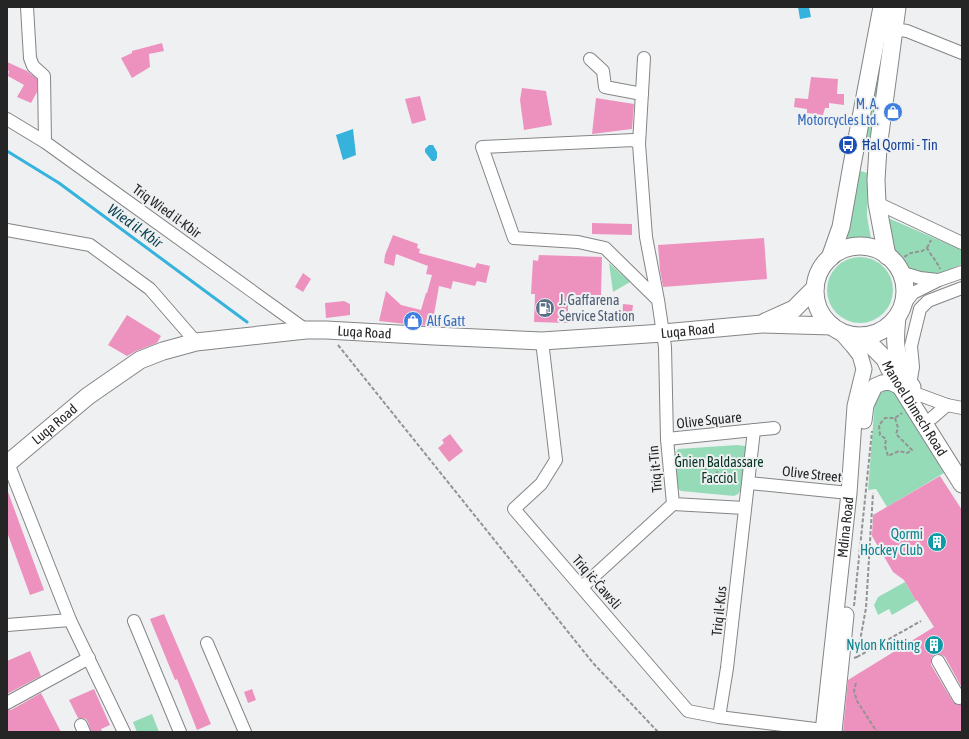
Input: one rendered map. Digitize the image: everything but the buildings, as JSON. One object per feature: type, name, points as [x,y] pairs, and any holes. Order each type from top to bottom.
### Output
[{"type":"highway","points":[[830,258],[841,227],[882,7]]},
{"type":"highway","points":[[894,264],[874,249],[858,246],[843,250],[830,258],[822,266],[815,288],[816,302],[822,316],[836,328],[855,336],[875,334],[886,328],[899,312],[904,295],[904,283],[894,264],[877,203],[876,180],[878,148],[896,7]]},
{"type":"highway","name":"Luqa Road","points":[[762,324],[794,309],[815,288]]},
{"type":"highway","name":"Manoel Dimech Road","points":[[899,312],[896,335],[897,352],[910,393],[962,484]]},
{"type":"highway","name":"Luqa Road","points":[[7,464],[88,396],[140,360],[163,351],[196,342],[306,330],[542,341],[663,333],[762,324],[836,328]]},
{"type":"highway","name":"Manoel Dimech Road","points":[[862,336],[885,359],[889,368],[932,418],[962,464]]},
{"type":"main road","name":"Mdina Road","points":[[827,731],[855,406],[864,369],[860,355],[836,328]]},
{"type":"main road","name":"Mdina Road","points":[[827,731],[841,660],[866,405],[875,386],[882,383],[889,382],[910,393]]},
{"type":"street","points":[[27,7],[30,58],[33,66],[44,76],[45,142]]},
{"type":"street","points":[[893,29],[906,31],[962,54]]},
{"type":"street","name":"Triq it-Tin","points":[[582,588],[673,504],[668,439],[665,347],[646,237],[639,144],[644,58]]},
{"type":"street","points":[[590,60],[604,70],[604,87],[642,94]]},
{"type":"street","name":"Triq Wied il-Kbir","points":[[7,119],[45,142],[306,330]]},
{"type":"street","points":[[639,144],[634,140],[482,147],[514,238],[578,242],[605,248],[658,300]]},
{"type":"street","points":[[877,203],[962,243]]},
{"type":"street","points":[[7,230],[90,245],[150,289],[196,342]]},
{"type":"street","points":[[894,264],[920,278],[941,279]]},
{"type":"street","points":[[899,312],[913,293],[941,279],[962,272]]},
{"type":"street","points":[[962,288],[928,301],[920,310],[911,346],[913,367],[910,393],[962,408]]},
{"type":"street","name":"Triq iċ-Ċawsli","points":[[542,341],[556,460],[541,484],[514,509],[688,711],[719,717],[827,731]]},
{"type":"street","points":[[932,418],[947,404]]},
{"type":"street","name":"Olive Square","points":[[668,439],[774,428]]},
{"type":"street","name":"Olive Square","points":[[745,508],[754,430]]},
{"type":"street","points":[[7,464],[70,620],[124,732]]},
{"type":"street","name":"Olive Street","points":[[749,483],[848,493]]},
{"type":"street","points":[[673,504],[745,508]]},
{"type":"street","name":"Triq il-Kus","points":[[719,717],[727,668],[745,508]]},
{"type":"street","points":[[7,625],[70,620]]},
{"type":"street","points":[[134,621],[180,732]]},
{"type":"street","points":[[207,643],[245,732]]},
{"type":"street","points":[[7,703],[89,658]]},
{"type":"street","points":[[938,661],[958,698],[962,695]]},
{"type":"path","points":[[894,264],[911,253],[922,251],[927,248],[938,263],[941,279]]},
{"type":"path","points":[[326,330],[593,663],[658,732]]},
{"type":"path","points":[[895,418],[885,418],[879,425],[880,435],[886,439],[885,446],[888,456],[900,451],[907,453],[912,450],[896,434],[898,428],[895,418],[910,393]]},
{"type":"path","points":[[853,612],[872,425]]},
{"type":"path","points":[[711,466],[716,468],[717,472],[715,477],[709,478],[706,476],[704,471],[706,467],[711,466]]},
{"type":"path","points":[[858,657],[866,608],[873,493]]},
{"type":"path","points":[[841,660],[858,657],[921,621]]},
{"type":"path","points":[[856,683],[854,691],[857,701],[877,732]]},
{"type":"green space","points":[[887,19],[870,140],[866,138]]},
{"type":"green space","points":[[860,171],[868,173],[867,216],[871,239],[857,238],[845,241]]},
{"type":"green space","points":[[888,218],[962,250],[962,264],[934,277],[909,269],[895,252]]},
{"type":"green space","points":[[860,257],[873,260],[883,267],[890,277],[893,290],[890,303],[883,313],[873,320],[860,323],[847,320],[837,313],[830,303],[827,290],[830,277],[837,267],[847,260]]},
{"type":"green space","points":[[609,263],[630,282],[613,292]]},
{"type":"green space","points":[[889,388],[897,392],[944,473],[887,507],[876,489],[868,490],[875,400],[881,390]]},
{"type":"green space","name":"Ġnien Baldassare Facciol","points":[[737,445],[745,446],[746,452],[741,490],[738,494],[734,496],[681,491],[676,487],[675,454],[678,449]]},
{"type":"green space","points":[[905,582],[916,601],[892,615],[889,609],[878,615],[874,605],[878,597]]},
{"type":"green space","points":[[152,714],[159,732],[137,732],[133,722]]},
{"type":"water","points":[[798,7],[809,7],[811,17],[800,19]]},
{"type":"water","points":[[353,129],[356,155],[343,160],[336,135]]},
{"type":"water","points":[[429,145],[433,145],[437,152],[437,158],[435,161],[432,161],[425,152],[425,149]]},
{"type":"waterway","name":"Wied il-Kbir","points":[[7,151],[59,183],[247,322]]},
{"type":"place","name":"M. A. Motorcycles Ltd.","points":[[893,112]]},
{"type":"place","name":"Ħal Qormi - Tin","points":[[848,145]]},
{"type":"place","name":"J. Gaffarena Service Station","points":[[545,308]]},
{"type":"place","name":"Alf Gatt","points":[[413,321]]},
{"type":"place","name":"Qormi Hockey Club","points":[[937,542]]},
{"type":"place","name":"Nylon Knitting","points":[[934,645]]}]
